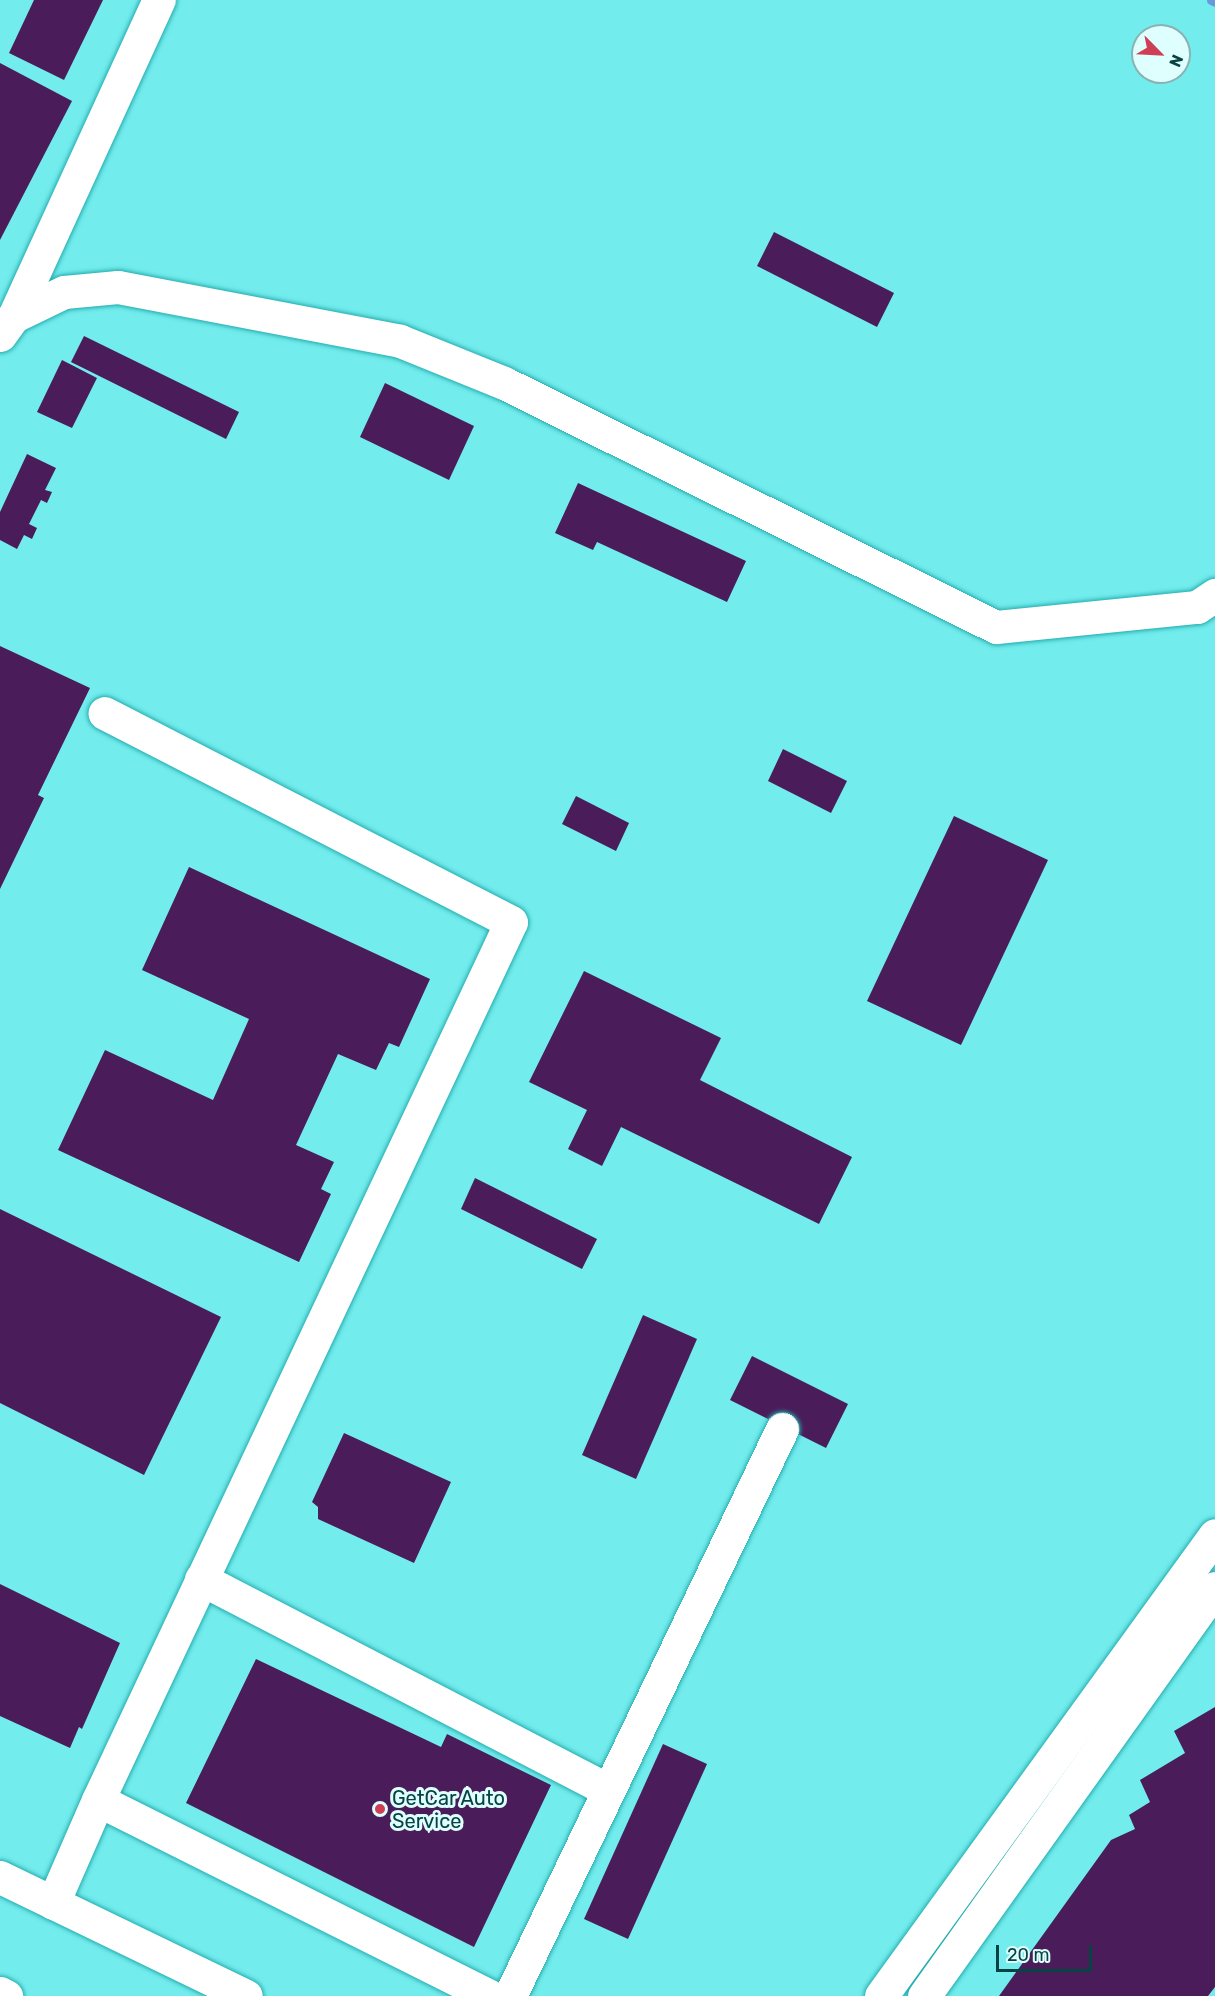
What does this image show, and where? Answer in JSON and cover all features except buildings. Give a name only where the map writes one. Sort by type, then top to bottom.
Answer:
[{"type":"main road","points":[[7,325],[159,0]]},
{"type":"main road","points":[[7,325],[64,292],[118,287],[400,341],[504,383],[996,627],[1197,607],[1215,595]]},
{"type":"main road","points":[[53,1903],[98,1800],[201,1579],[511,922],[105,713]]},
{"type":"main road","points":[[510,1996],[782,1429]]},
{"type":"main road","points":[[881,1996],[1215,1535]]},
{"type":"main road","points":[[201,1579],[608,1790]]},
{"type":"main road","points":[[924,1996],[1215,1587]]},
{"type":"main road","points":[[98,1800],[490,1996]]},
{"type":"main road","points":[[0,1877],[246,1996]]},
{"type":"main road","points":[[0,1993],[6,1996]]},
{"type":"waterway","points":[[1211,0],[1215,2]]},
{"type":"place","name":"GetCar Auto Service","points":[[380,1809]]}]
